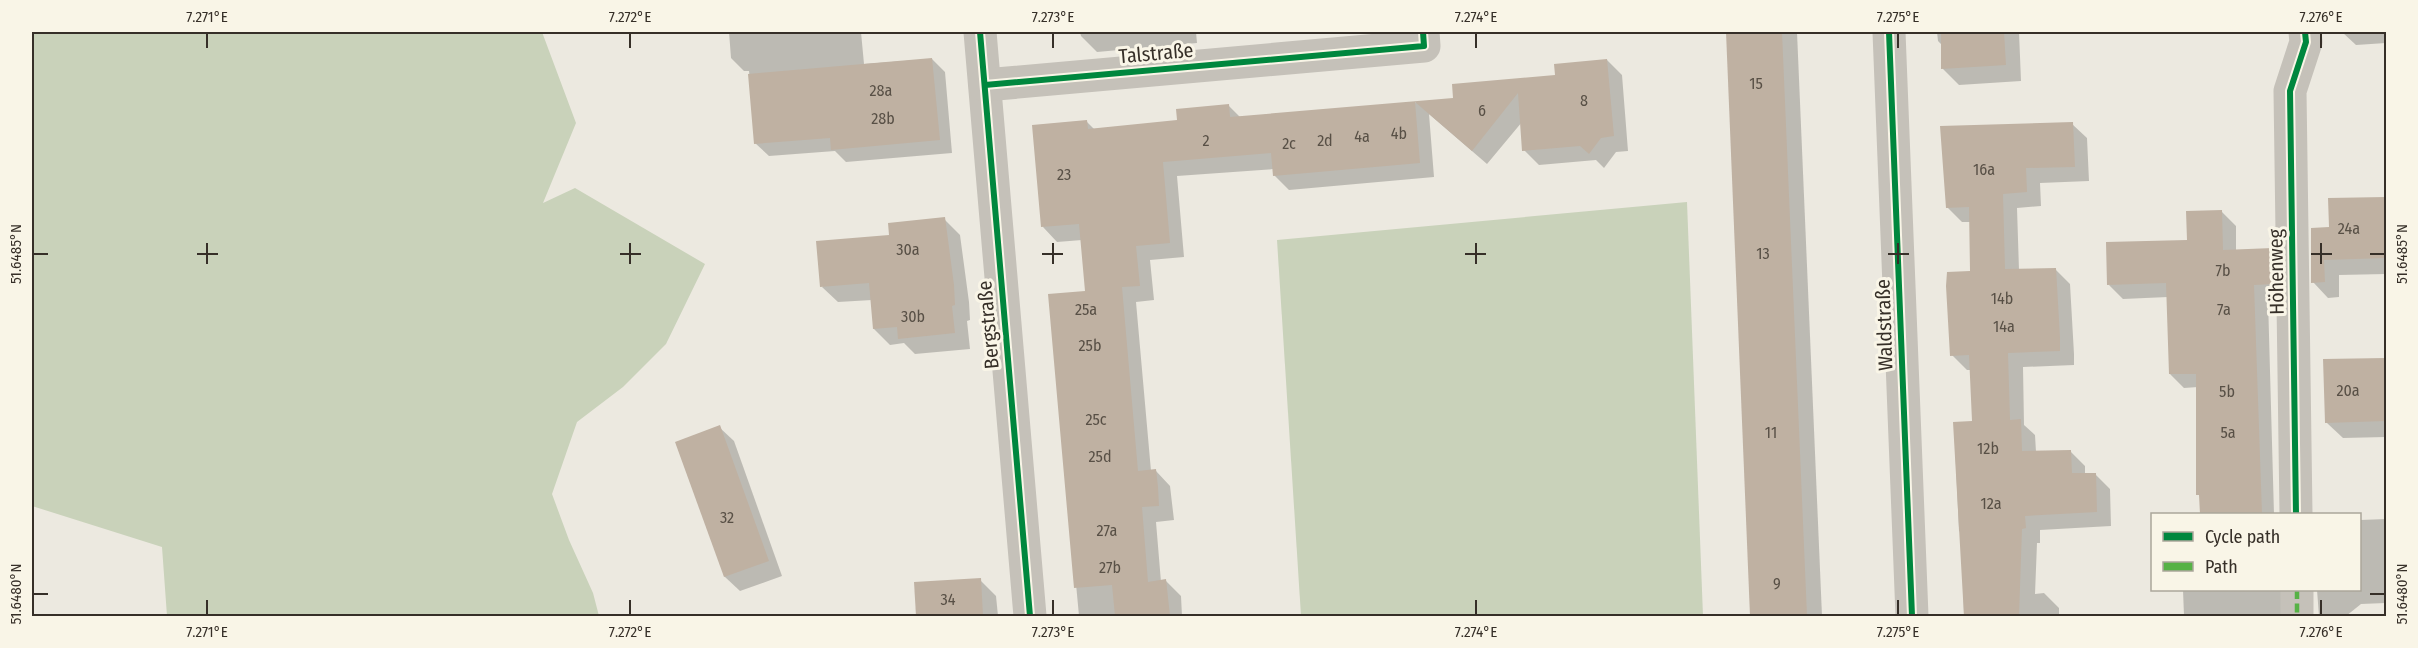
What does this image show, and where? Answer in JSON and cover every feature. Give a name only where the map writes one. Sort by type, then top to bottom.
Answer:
[{"type":"street","name":"Bergstraße","points":[[980,32],[1030,616]]},
{"type":"street","name":"Talstraße","points":[[985,85],[1424,46],[1423,32]]},
{"type":"street","name":"Waldstraße","points":[[1889,32],[1912,616]]},
{"type":"street","name":"Höhenweg","points":[[2296,513],[2290,91],[2306,42],[2305,32]]},
{"type":"street","points":[[2297,591],[2297,616]]},
{"type":"green space","points":[[32,32],[542,32],[576,123],[543,203],[575,188],[705,264],[666,344],[623,387],[577,422],[552,494],[569,540],[593,593],[599,616],[167,616],[162,547],[32,506]]},
{"type":"green space","points":[[1687,202],[1703,616],[1301,616],[1277,240]]},
{"type":"building","points":[[1726,32],[1782,32],[1807,616],[1750,616]]},
{"type":"building","points":[[1941,32],[2004,32],[2006,65],[1941,69]]},
{"type":"building","points":[[932,58],[940,140],[831,150],[830,138],[754,144],[748,74]]},
{"type":"building","points":[[1607,59],[1614,136],[1601,138],[1589,154],[1580,146],[1522,151],[1518,93],[1472,151],[1415,102],[1420,163],[1273,176],[1271,153],[1163,162],[1170,243],[1136,246],[1140,286],[1122,287],[1138,471],[1156,469],[1158,487],[1159,506],[1142,507],[1148,582],[1166,579],[1170,616],[1115,616],[1112,585],[1074,588],[1048,294],[1085,291],[1079,224],[1041,227],[1032,125],[1087,120],[1088,129],[1177,120],[1176,109],[1229,104],[1230,117],[1453,98],[1452,84],[1555,75],[1554,64]]},
{"type":"building","points":[[2073,122],[2075,167],[2026,168],[2027,192],[2003,194],[2005,269],[2056,268],[2060,338],[2060,351],[2008,353],[2010,420],[2021,419],[2022,451],[2071,450],[2072,473],[2096,473],[2097,512],[2025,516],[2026,528],[2022,529],[2019,616],[1964,616],[1953,422],[1972,421],[1969,355],[1950,356],[1946,286],[1947,272],[1970,271],[1969,207],[1946,208],[1940,126]]},
{"type":"building","points":[[2386,197],[2386,258],[2324,260],[2325,282],[2311,283],[2311,228],[2329,227],[2328,198]]},
{"type":"building","points":[[2222,210],[2223,250],[2273,248],[2274,284],[2254,285],[2262,513],[2200,513],[2199,495],[2196,495],[2196,374],[2169,374],[2166,283],[2107,285],[2106,242],[2187,240],[2186,211]]},
{"type":"building","points":[[945,217],[954,285],[955,305],[952,306],[955,333],[898,339],[897,327],[873,329],[869,283],[820,287],[816,241],[889,235],[888,223]]},
{"type":"building","points":[[2386,358],[2386,421],[2325,423],[2323,359]]},
{"type":"building","points":[[720,425],[769,561],[724,577],[675,442]]},
{"type":"building","points":[[981,578],[983,616],[916,616],[914,582]]},
{"type":"marked path","points":[[2297,591],[2297,616]]},
{"type":"cycle path","points":[[980,32],[1030,616]]},
{"type":"cycle path","points":[[985,85],[1424,46],[1423,32]]},
{"type":"cycle path","points":[[1889,32],[1912,616]]},
{"type":"cycle path","points":[[2296,513],[2290,91],[2306,42],[2305,32]]}]
